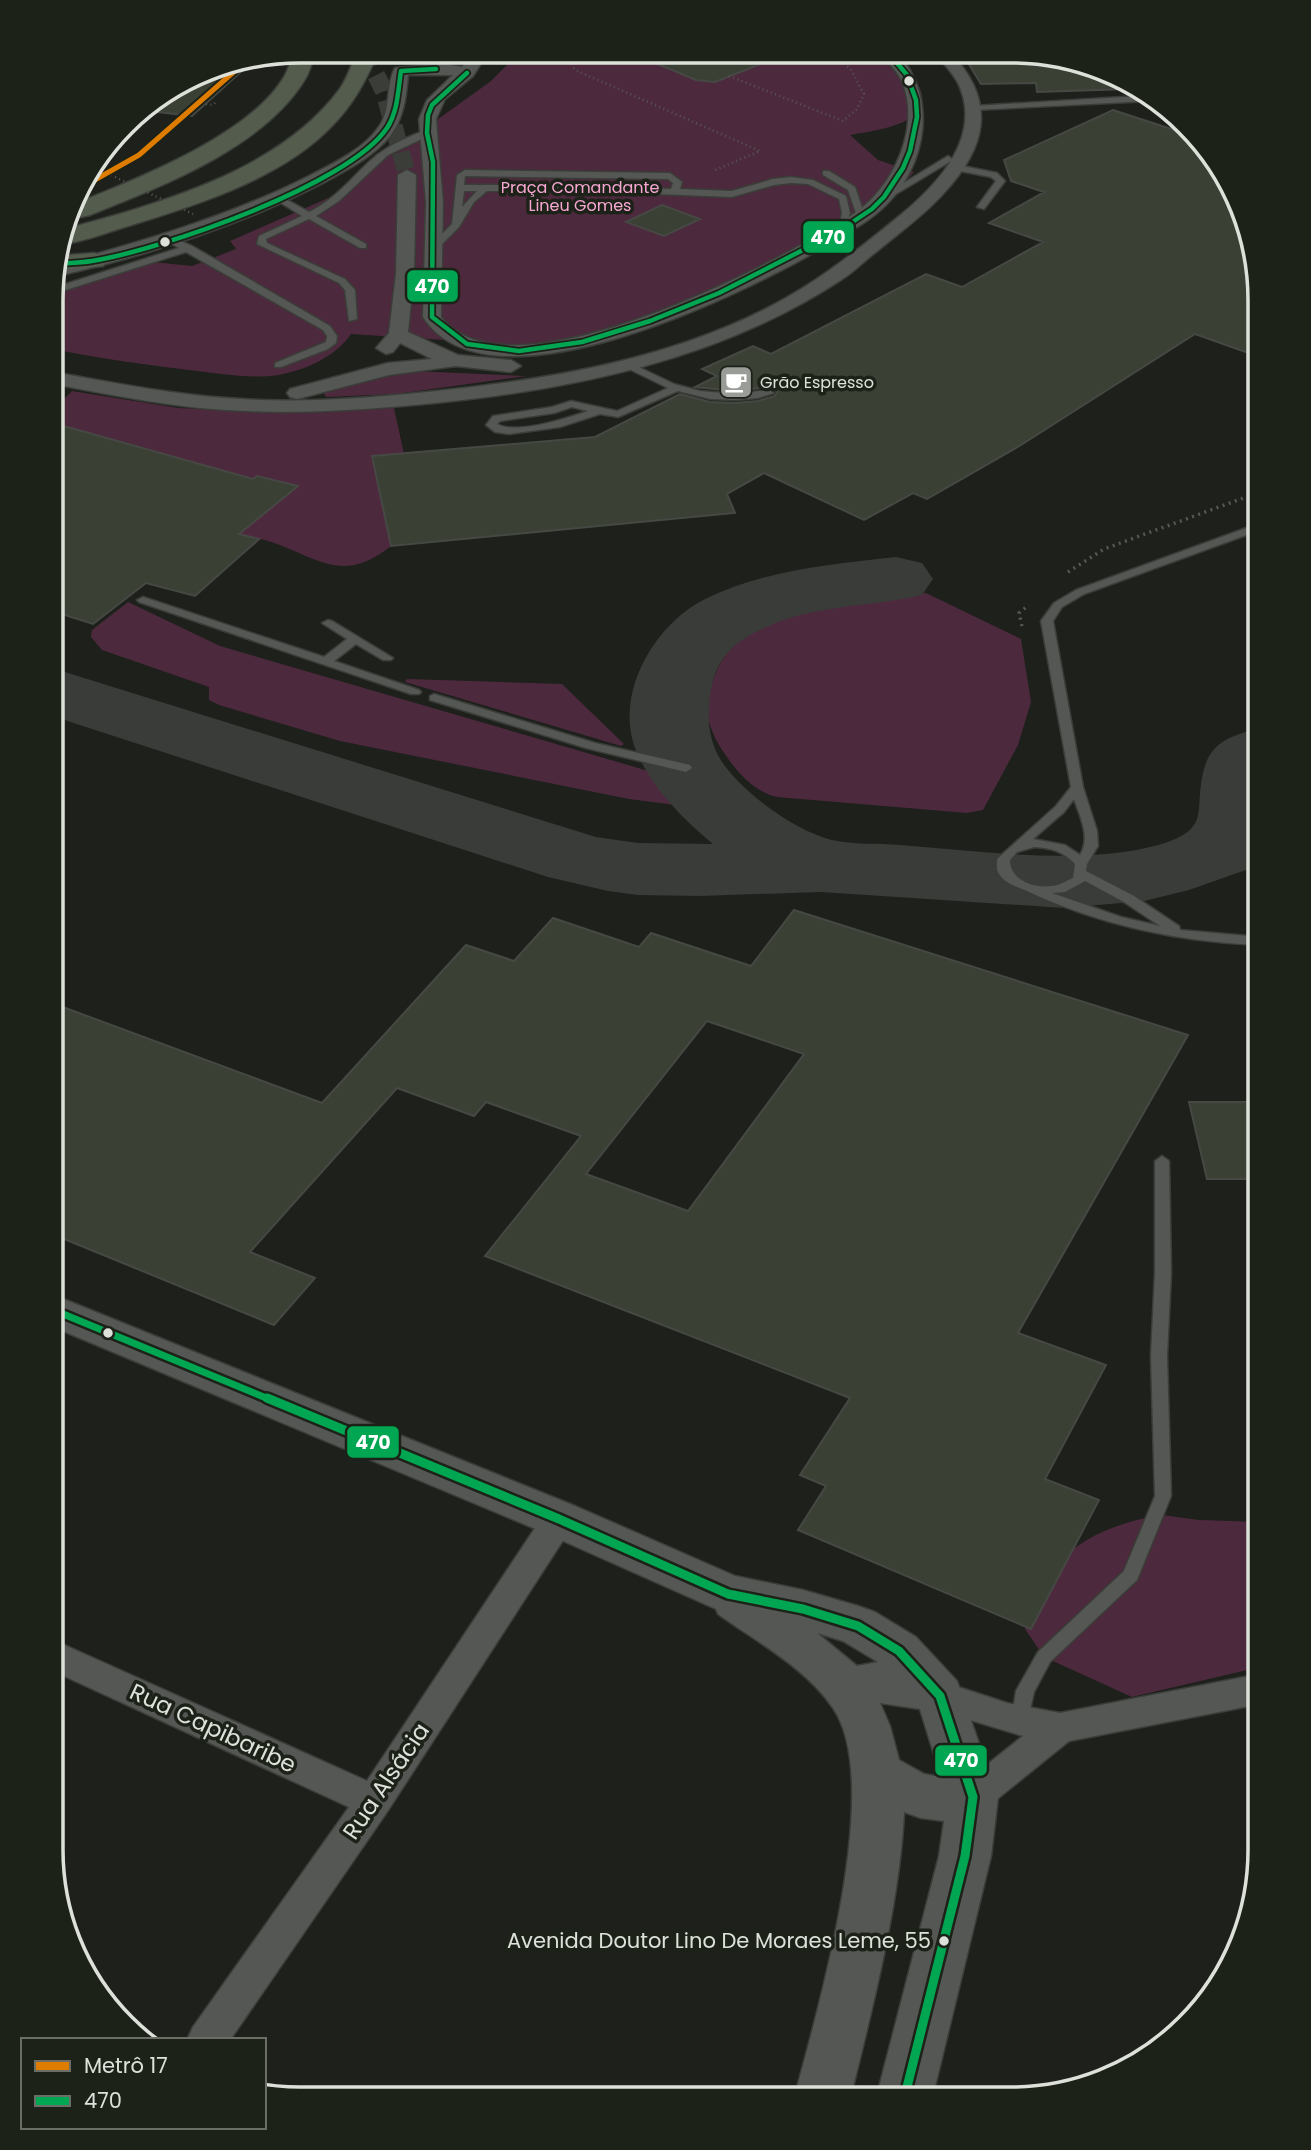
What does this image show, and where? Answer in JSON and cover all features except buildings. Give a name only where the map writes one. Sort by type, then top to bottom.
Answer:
[{"type":"highway","points":[[81,210],[201,157],[235,135],[284,95],[303,64]]},
{"type":"highway","points":[[73,234],[153,210],[269,163],[299,144],[335,110],[362,74],[365,64]]},
{"type":"highway","points":[[66,263],[94,261]]},
{"type":"main road","points":[[63,1314],[559,1519],[728,1594],[803,1609],[858,1626],[899,1651],[940,1696],[973,1797],[965,1856],[907,2087]]},
{"type":"main road","points":[[728,1594],[829,1670],[847,1690],[863,1720],[875,1772],[878,1796],[874,1856],[848,2001],[825,2087]]},
{"type":"main road","points":[[847,1690],[868,1682],[904,1682],[940,1696]]},
{"type":"main road","points":[[875,1772],[919,1797],[941,1801],[973,1797]]},
{"type":"street","points":[[475,64],[432,105],[428,115],[427,133],[433,162],[432,317],[438,328],[474,345],[521,350],[563,347],[665,317],[710,300],[786,263],[861,216],[884,197],[898,174],[917,131],[916,100],[910,80],[897,63]]},
{"type":"street","points":[[63,380],[225,405],[353,404],[447,396],[541,382],[628,365],[717,335],[780,309],[835,276],[914,214],[973,138],[974,108],[970,90],[954,63]]},
{"type":"street","points":[[65,269],[170,239],[277,198],[357,157],[375,142],[396,112],[401,64]]},
{"type":"street","points":[[407,64],[467,74]]},
{"type":"street","points":[[351,379],[371,367],[398,334],[405,273],[407,175]]},
{"type":"street","points":[[643,345],[655,337],[769,287],[779,280],[786,263]]},
{"type":"street","points":[[225,405],[274,398],[407,365],[458,363],[504,366],[561,363],[691,333],[835,276]]},
{"type":"street","points":[[398,334],[428,352],[458,363]]},
{"type":"street","name":"Rua Alsácia","points":[[208,2038],[374,1801],[559,1519]]},
{"type":"street","name":"Rua Capibaribe","points":[[63,1659],[374,1801]]},
{"type":"street","points":[[940,1696],[1019,1720],[1060,1728],[1247,1692]]},
{"type":"street","points":[[973,1797],[1060,1728]]},
{"type":"lane","points":[[974,108],[1132,97]]},
{"type":"lane","points":[[352,319],[350,290],[342,281],[260,240],[309,216],[342,195],[391,149],[427,133]]},
{"type":"lane","points":[[884,197],[953,163],[994,175],[1002,181],[981,207]]},
{"type":"lane","points":[[456,225],[461,175],[465,173],[661,176],[675,178],[678,182],[675,191]]},
{"type":"lane","points":[[826,173],[852,190],[861,216]]},
{"type":"lane","points":[[460,188],[732,194],[750,191],[773,182],[810,182],[838,194],[845,202],[846,213],[841,229]]},
{"type":"lane","points":[[433,247],[456,225],[471,200],[485,188]]},
{"type":"lane","points":[[277,198],[363,246]]},
{"type":"lane","points":[[170,239],[327,328],[332,336],[331,343],[278,365]]},
{"type":"lane","points":[[64,288],[189,248]]},
{"type":"lane","points":[[628,365],[677,388],[728,397],[751,398],[769,393]]},
{"type":"lane","points":[[599,411],[560,425],[509,431],[499,430],[491,425],[496,418],[554,410],[571,404],[618,414],[677,388]]},
{"type":"lane","points":[[1034,891],[1052,892],[1068,888],[1079,880],[1093,846],[1089,823],[1077,787],[1048,639],[1047,621],[1058,605],[1080,592],[1248,530]]},
{"type":"lane","points":[[143,600],[415,692]]},
{"type":"lane","points":[[328,623],[387,658]]},
{"type":"lane","points":[[324,663],[355,639]]},
{"type":"lane","points":[[434,698],[560,738],[686,768]]},
{"type":"lane","points":[[1077,787],[1060,809],[1007,852],[1001,860],[1002,870],[1007,878],[1019,886],[1119,921],[1181,934],[1248,942]]},
{"type":"lane","points":[[1018,845],[1032,843],[1056,846],[1075,855],[1082,869],[1181,934]]},
{"type":"lane","points":[[1026,1755],[1019,1720],[1025,1691],[1044,1657],[1131,1575],[1163,1496],[1159,1356],[1163,1262],[1162,1161]]},
{"type":"path","points":[[729,76],[843,121],[857,109],[864,94],[859,80],[844,63]]},
{"type":"path","points":[[572,64],[575,70],[760,151],[710,172]]},
{"type":"path","points":[[206,104],[213,105],[217,102]]},
{"type":"path","points":[[111,175],[193,214]]},
{"type":"green space","name":"Praça Comandante Lineu Gomes","points":[[903,63],[917,83],[922,97],[921,107],[914,116],[903,122],[850,135],[878,160],[914,172],[889,200],[841,237],[811,255],[718,301],[628,334],[569,348],[351,334],[328,356],[309,366],[278,375],[258,376],[227,375],[63,351],[64,291],[153,262],[192,266],[236,249],[230,241],[333,196],[368,163],[423,130],[491,81],[508,64]]},
{"type":"green space","points":[[412,371],[527,376],[396,394],[326,397],[323,392]]},
{"type":"green space","points":[[72,391],[178,408],[244,411],[394,408],[404,454],[372,457],[391,546],[356,565],[341,566],[326,564],[261,539],[216,577],[157,562],[136,580],[131,595],[89,582],[98,561],[110,550],[115,547],[129,551],[230,473],[63,426],[63,400]],"holes":[[[257,476],[297,487],[203,563],[163,552]]]},
{"type":"green space","points":[[926,593],[1021,639],[1031,702],[1018,745],[983,810],[967,813],[777,797],[759,789],[743,777],[715,737],[709,722],[708,707],[716,672],[724,656],[736,642],[752,630],[773,620],[825,605]]},
{"type":"green space","points":[[128,602],[220,646],[652,772],[666,783],[683,806],[629,799],[340,741],[219,705],[209,700],[209,687],[102,650],[91,637],[92,630]]},
{"type":"green space","points":[[407,679],[562,684],[624,744],[621,746],[405,682]]},
{"type":"green space","points":[[1162,1515],[1199,1520],[1247,1522],[1247,1670],[1132,1697],[1044,1657],[1025,1629],[1032,1604],[1043,1582],[1073,1549],[1114,1527]]},
{"type":"taxiway","points":[[822,866],[764,841],[731,817],[700,787],[687,771],[672,740],[670,713],[673,687],[681,662],[690,647],[708,629],[729,616],[751,606],[798,592],[896,579]]},
{"type":"taxiway","points":[[63,695],[578,859],[608,865],[668,870],[821,866],[1024,881],[1064,881],[1144,875],[1213,853]]},
{"type":"taxiway","points":[[1213,853],[1232,833],[1236,823],[1244,766],[1248,759]]},
{"type":"taxiway","points":[[1213,853],[1248,842]]},
{"type":"tunnel","points":[[370,64],[384,91],[407,175]]},
{"type":"metro line","name":"17","points":[[96,179],[139,155],[232,73]]},
{"type":"transit line","name":"470","points":[[467,73],[432,105],[428,115],[427,133],[433,162],[432,317],[467,344],[519,351],[582,342],[650,321],[783,263],[872,209],[884,197],[903,168],[915,134],[916,100],[909,79],[898,63]]},
{"type":"transit line","name":"470","points":[[66,263],[92,261],[161,244],[247,213],[290,194],[361,153],[384,132],[395,111],[401,71],[436,69]]},
{"type":"transit line","name":"470","points":[[63,1314],[559,1519],[728,1594],[803,1609],[858,1626],[899,1651],[940,1696],[973,1797],[965,1856],[907,2087]]},
{"type":"place","name":"Grão Espresso","points":[[736,382]]},
{"type":"place","name":"Avenida Doutor Lino De Moraes Leme, 55","points":[[944,1941]]}]
